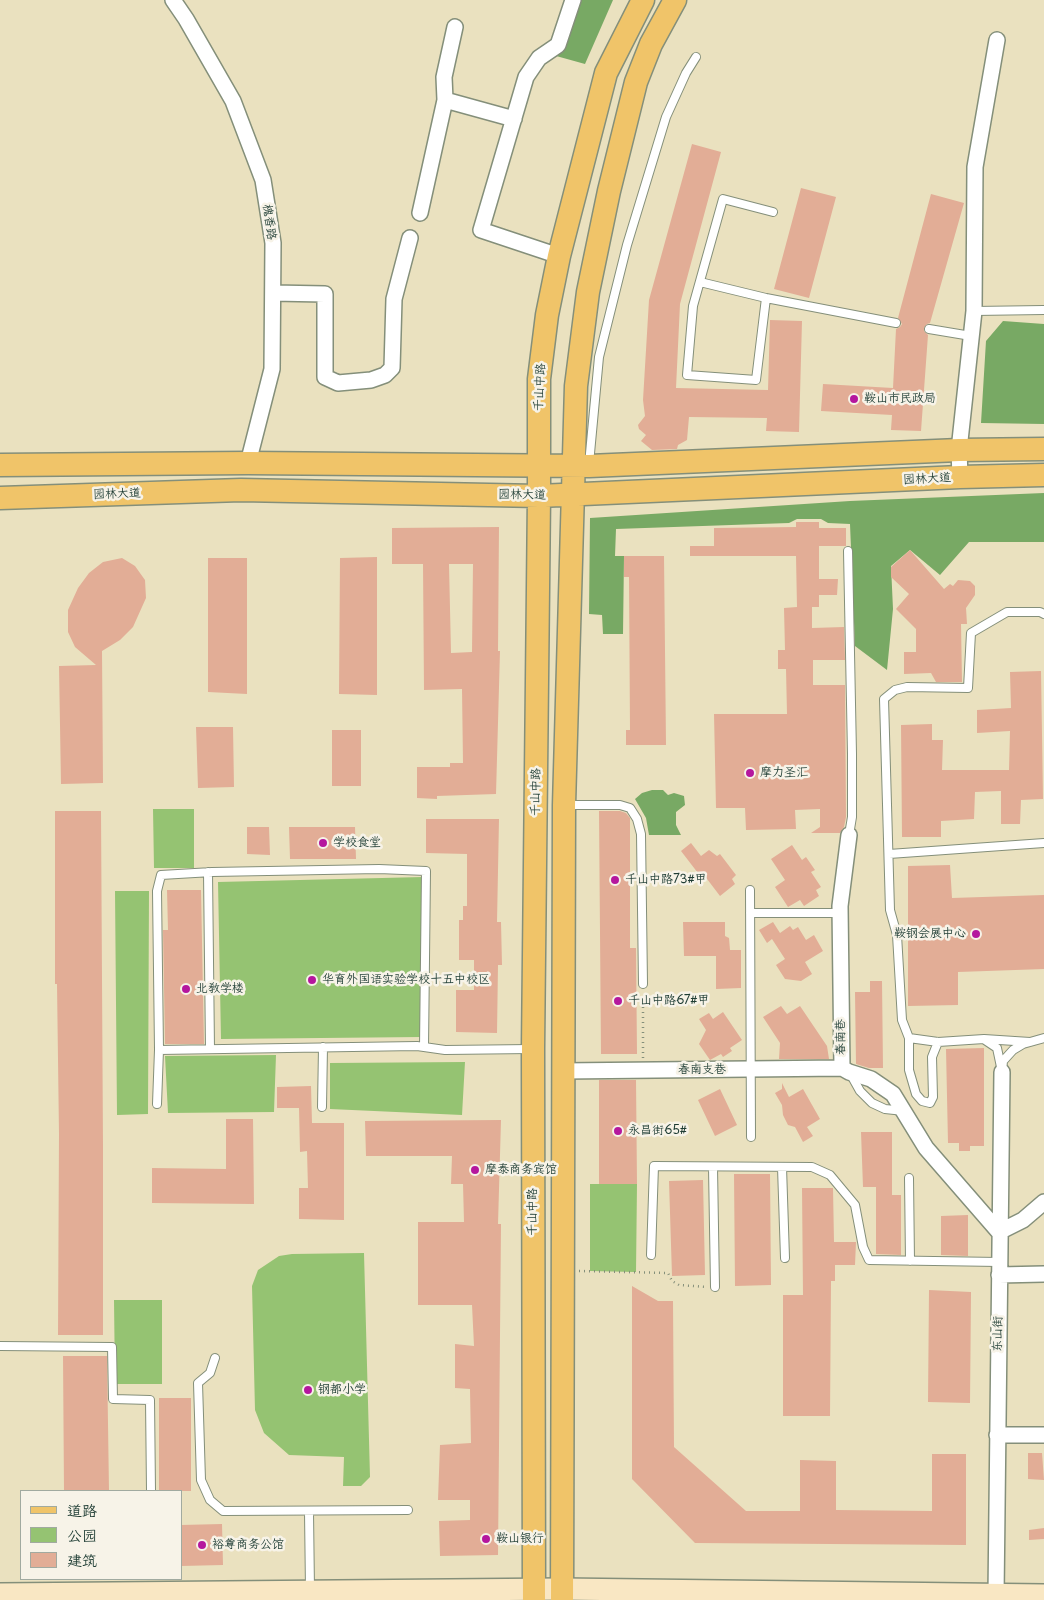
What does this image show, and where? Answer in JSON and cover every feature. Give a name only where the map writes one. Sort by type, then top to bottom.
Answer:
[{"type":"main road","name":"千山中路","points":[[534,1595],[533,1048],[539,379],[547,315],[559,256],[606,73],[643,0]]},
{"type":"main road","points":[[562,1594],[564,805],[572,495],[582,466],[576,386],[588,292],[609,191],[636,82],[651,44],[675,0]]},
{"type":"main road","points":[[0,465],[248,462],[582,466],[959,450],[1044,449]]},
{"type":"main road","name":"园林大道","points":[[0,498],[241,490],[539,496],[960,477],[1044,476]]},
{"type":"main road","points":[[0,1594],[125,1590],[534,1595],[1044,1595]]},
{"type":"street","name":"槐香路","points":[[172,0],[186,19],[233,102],[263,180],[273,243],[272,369],[248,462]]},
{"type":"street","points":[[559,256],[482,230],[526,77],[539,58],[558,45],[573,0]]},
{"type":"street","points":[[420,214],[445,100],[444,77],[455,27]]},
{"type":"street","points":[[960,477],[959,450],[974,311],[975,167],[997,40]]},
{"type":"street","points":[[445,100],[514,119]]},
{"type":"street","points":[[273,293],[325,294],[326,377],[338,383],[371,380],[385,375],[392,368],[394,299],[410,238]]},
{"type":"street","name":"春南巷","points":[[849,834],[840,913],[846,1070],[871,1079],[893,1094],[926,1148],[999,1232]]},
{"type":"street","name":"春南支巷","points":[[562,1071],[846,1070]]},
{"type":"street","name":"东山街","points":[[996,1596],[1002,1072]]},
{"type":"street","points":[[999,1232],[1023,1220],[1044,1202]]},
{"type":"street","points":[[999,1268],[1044,1274]]},
{"type":"street","points":[[997,1435],[1044,1435]]},
{"type":"lane","points":[[582,466],[599,357],[627,245],[666,117],[696,57]]},
{"type":"lane","points":[[766,298],[756,380],[687,375],[693,306],[722,200],[773,212]]},
{"type":"lane","points":[[700,282],[766,298],[896,323]]},
{"type":"lane","points":[[974,311],[1044,310]]},
{"type":"lane","points":[[929,329],[971,336]]},
{"type":"lane","points":[[848,551],[852,754],[852,817],[849,834]]},
{"type":"lane","points":[[938,1042],[932,1056],[933,1097],[930,1103],[922,1101],[916,1094],[909,1070],[909,1038],[902,1020],[897,935],[890,910],[884,699],[895,690],[907,687],[968,688],[971,632],[1007,612],[1040,612],[1044,614]]},
{"type":"lane","points":[[564,805],[620,805],[630,808],[637,819],[641,834],[643,984]]},
{"type":"lane","points":[[889,854],[1044,843]]},
{"type":"lane","points":[[157,1104],[159,1050],[156,891],[160,875],[208,872],[379,869],[426,871],[424,1047]]},
{"type":"lane","points":[[208,872],[210,1049]]},
{"type":"lane","points":[[750,890],[751,1137]]},
{"type":"lane","points":[[750,913],[840,913]]},
{"type":"lane","points":[[909,1038],[938,1042],[984,1039],[1030,1042]]},
{"type":"lane","points":[[1002,1072],[1003,1061],[1013,1050],[1023,1044],[1044,1038]]},
{"type":"lane","points":[[984,1039],[997,1048],[1002,1072]]},
{"type":"lane","points":[[159,1050],[323,1047],[424,1047],[445,1050],[533,1048]]},
{"type":"lane","points":[[322,1107],[323,1047]]},
{"type":"lane","points":[[651,1255],[654,1166],[812,1167],[830,1174],[855,1205],[863,1247],[869,1260],[910,1261],[999,1268]]},
{"type":"lane","points":[[713,1167],[715,1287]]},
{"type":"lane","points":[[782,1167],[785,1258]]},
{"type":"lane","points":[[909,1178],[910,1261]]},
{"type":"lane","points":[[0,1346],[112,1347],[113,1399],[150,1400],[151,1490]]},
{"type":"lane","points":[[215,1358],[210,1373],[198,1383],[201,1480],[210,1500],[223,1511],[408,1510]]},
{"type":"lane","points":[[309,1512],[310,1592]]},
{"type":"path","points":[[643,984],[643,1071]]},
{"type":"path","points":[[562,1271],[668,1273],[672,1281],[679,1286],[715,1287]]},
{"type":"green space","points":[[569,0],[613,0],[585,64],[549,54]]},
{"type":"green space","points":[[1003,321],[1044,324],[1044,424],[981,423],[986,341]]},
{"type":"green space","points":[[1044,493],[1044,542],[969,542],[940,575],[910,550],[891,566],[893,609],[887,670],[855,646],[850,524],[828,523],[821,519],[797,519],[789,523],[616,529],[615,556],[624,556],[623,634],[603,634],[602,615],[589,614],[590,518],[850,501]]},
{"type":"green space","points":[[652,790],[663,790],[668,795],[674,793],[684,796],[685,805],[676,812],[676,825],[681,835],[649,835],[646,818],[635,799],[642,793]]},
{"type":"green space","points":[[153,809],[194,809],[194,868],[154,868]]},
{"type":"green space","points":[[423,877],[421,1037],[221,1039],[218,882]]},
{"type":"green space","points":[[115,891],[149,891],[148,1114],[117,1115]]},
{"type":"green space","points":[[276,1055],[274,1112],[168,1113],[165,1056]]},
{"type":"green space","points":[[465,1062],[462,1115],[330,1109],[330,1063]]},
{"type":"green space","points":[[590,1184],[637,1184],[636,1272],[590,1271]]},
{"type":"green space","points":[[364,1253],[370,1477],[361,1486],[343,1486],[344,1457],[289,1455],[264,1433],[255,1410],[252,1286],[258,1270],[279,1256],[292,1254]]},
{"type":"green space","points":[[114,1300],[162,1300],[162,1384],[115,1384]]},
{"type":"building","points":[[692,144],[721,152],[680,304],[676,388],[768,390],[770,320],[802,321],[799,432],[766,431],[767,418],[689,417],[687,440],[678,445],[677,449],[652,450],[641,441],[646,435],[639,429],[638,425],[645,416],[643,400],[649,300]]},
{"type":"building","points":[[801,188],[836,197],[809,298],[774,289]]},
{"type":"building","points":[[931,194],[964,203],[930,323],[924,328],[928,335],[921,431],[891,430],[892,415],[821,411],[823,384],[893,388],[896,329],[902,324],[898,318]]},
{"type":"building","points":[[796,522],[819,522],[819,528],[846,528],[846,546],[819,546],[819,579],[838,579],[837,595],[819,595],[819,607],[812,607],[812,628],[844,627],[845,660],[813,660],[813,685],[845,685],[846,817],[844,827],[840,833],[811,833],[820,827],[820,809],[795,810],[796,829],[746,830],[745,808],[716,808],[714,714],[787,714],[786,669],[778,669],[778,650],[785,650],[784,608],[797,607],[796,556],[690,556],[690,546],[714,546],[714,528],[796,527]]},
{"type":"building","points":[[499,527],[498,651],[500,651],[496,794],[437,796],[437,799],[417,798],[417,767],[450,767],[450,763],[463,763],[462,689],[424,690],[423,564],[392,564],[392,528]],"holes":[[[449,564],[473,564],[472,652],[451,653]]]},
{"type":"building","points":[[910,550],[944,589],[950,584],[953,586],[958,580],[970,581],[975,586],[975,595],[966,608],[967,624],[961,624],[962,682],[936,682],[931,673],[904,674],[904,652],[916,652],[916,629],[896,609],[909,594],[891,577],[891,567]]},
{"type":"building","points":[[624,556],[664,556],[666,745],[626,745],[626,730],[630,730],[629,577],[624,577]]},
{"type":"building","points":[[377,557],[377,695],[339,694],[340,558]]},
{"type":"building","points":[[122,558],[135,566],[145,580],[146,598],[133,627],[120,640],[102,651],[103,783],[61,784],[59,666],[96,665],[75,647],[68,632],[68,610],[78,588],[89,573],[103,562]]},
{"type":"building","points":[[208,558],[247,558],[247,694],[208,692]]},
{"type":"building","points":[[1041,671],[1043,799],[1021,800],[1020,824],[1001,824],[1001,791],[975,792],[974,819],[941,821],[941,837],[902,837],[901,725],[932,724],[932,740],[943,740],[942,770],[1009,770],[1010,731],[977,733],[977,710],[1011,708],[1010,672]]},
{"type":"building","points":[[196,727],[233,727],[234,787],[198,788]]},
{"type":"building","points":[[332,730],[361,730],[361,786],[332,786]]},
{"type":"building","points":[[55,811],[101,811],[103,1335],[58,1335],[59,1134],[57,984],[55,984]]},
{"type":"building","points":[[599,811],[620,811],[626,813],[630,818],[630,948],[636,948],[637,1054],[601,1054]]},
{"type":"building","points":[[426,819],[499,819],[497,922],[501,922],[502,965],[498,965],[497,1033],[456,1032],[456,990],[474,990],[474,960],[459,960],[459,920],[463,920],[463,906],[467,906],[467,854],[426,853]]},
{"type":"building","points":[[247,827],[269,827],[270,855],[247,854]]},
{"type":"building","name":"学校食堂","points":[[289,827],[355,827],[356,859],[290,859]]},
{"type":"building","points":[[691,843],[701,856],[709,850],[717,856],[720,854],[736,875],[732,879],[735,884],[720,896],[704,875],[701,877],[681,851]]},
{"type":"building","points":[[792,845],[802,860],[806,857],[815,870],[811,872],[821,887],[816,890],[819,896],[804,906],[800,900],[788,907],[775,887],[785,880],[771,859]]},
{"type":"building","name":"鞍钢会展中心","points":[[950,865],[952,898],[1044,895],[1044,969],[958,972],[958,1005],[908,1006],[908,866]]},
{"type":"building","name":"北教学楼","points":[[167,890],[201,890],[204,1044],[165,1044],[163,930],[168,930]]},
{"type":"building","points":[[683,922],[725,922],[725,936],[729,938],[730,950],[741,950],[741,988],[716,989],[716,956],[684,956]]},
{"type":"building","points":[[773,922],[780,933],[790,926],[793,930],[798,927],[806,940],[814,935],[823,951],[805,962],[812,974],[801,981],[785,979],[776,965],[785,959],[772,939],[767,943],[759,930]]},
{"type":"building","points":[[870,981],[882,981],[883,1068],[869,1068],[856,1064],[855,992],[870,992]]},
{"type":"building","points":[[781,1006],[787,1014],[800,1006],[827,1046],[829,1059],[779,1059],[780,1043],[763,1017]]},
{"type":"building","points":[[723,1012],[742,1040],[730,1048],[732,1051],[723,1057],[721,1054],[710,1060],[699,1044],[706,1030],[699,1019],[709,1013],[713,1019]]},
{"type":"building","points":[[984,1048],[984,1146],[970,1146],[970,1151],[959,1151],[959,1143],[948,1143],[946,1049]]},
{"type":"building","name":"永昌街65#","points":[[599,1080],[636,1080],[637,1184],[599,1184]]},
{"type":"building","points":[[782,1083],[789,1097],[803,1089],[820,1119],[807,1127],[813,1136],[803,1142],[795,1127],[788,1125],[783,1115],[782,1105],[775,1093],[782,1089]]},
{"type":"building","points":[[311,1086],[312,1123],[344,1123],[344,1220],[299,1219],[299,1188],[308,1188],[307,1151],[300,1152],[299,1108],[277,1108],[277,1087]]},
{"type":"building","points":[[720,1089],[737,1125],[715,1136],[698,1100]]},
{"type":"building","points":[[226,1119],[253,1119],[254,1204],[152,1203],[152,1168],[226,1169]]},
{"type":"building","points":[[501,1120],[498,1224],[501,1224],[498,1555],[440,1556],[439,1521],[470,1520],[470,1500],[438,1500],[440,1445],[471,1443],[470,1389],[455,1388],[455,1344],[474,1346],[472,1305],[418,1305],[418,1222],[464,1222],[463,1184],[451,1184],[452,1156],[366,1156],[365,1121]]},
{"type":"building","points":[[861,1132],[892,1132],[892,1195],[901,1195],[901,1255],[876,1254],[876,1187],[863,1187]]},
{"type":"building","points":[[734,1174],[770,1174],[771,1285],[735,1286]]},
{"type":"building","points":[[703,1180],[705,1275],[672,1276],[669,1181]]},
{"type":"building","points":[[802,1188],[833,1188],[834,1242],[856,1242],[855,1265],[835,1265],[835,1281],[831,1281],[830,1416],[783,1416],[783,1295],[803,1295]]},
{"type":"building","points":[[968,1215],[968,1256],[941,1255],[941,1216]]},
{"type":"building","points":[[632,1286],[658,1301],[673,1301],[674,1447],[746,1511],[800,1511],[800,1460],[836,1461],[836,1510],[932,1511],[932,1454],[966,1454],[966,1545],[695,1543],[632,1479]]},
{"type":"building","points":[[929,1290],[971,1292],[970,1403],[928,1402]]},
{"type":"building","points":[[63,1356],[107,1356],[109,1490],[64,1490]]},
{"type":"building","points":[[159,1398],[191,1398],[191,1491],[159,1490]]},
{"type":"building","points":[[1028,1453],[1042,1453],[1044,1480],[1028,1479]]},
{"type":"building","name":"裕尊商务公馆","points":[[222,1524],[223,1565],[182,1566],[182,1525]]},
{"type":"building","points":[[1044,1528],[1044,1539],[1029,1540],[1029,1530]]},
{"type":"place","name":"鞍山市民政局","points":[[854,399]]},
{"type":"place","name":"摩力圣汇","points":[[750,773]]},
{"type":"place","name":"学校食堂","points":[[323,843]]},
{"type":"place","name":"千山中路73#甲","points":[[615,880]]},
{"type":"place","name":"鞍钢会展中心","points":[[976,934]]},
{"type":"place","name":"华育外国语实验学校十五中校区","points":[[312,980]]},
{"type":"place","name":"北教学楼","points":[[186,989]]},
{"type":"place","name":"千山中路67#甲","points":[[618,1001]]},
{"type":"place","name":"永昌街65#","points":[[618,1131]]},
{"type":"place","name":"摩泰商务宾馆","points":[[475,1170]]},
{"type":"place","name":"钢都小学","points":[[308,1390]]},
{"type":"place","name":"鞍山银行","points":[[486,1539]]},
{"type":"place","name":"裕尊商务公馆","points":[[202,1545]]}]
